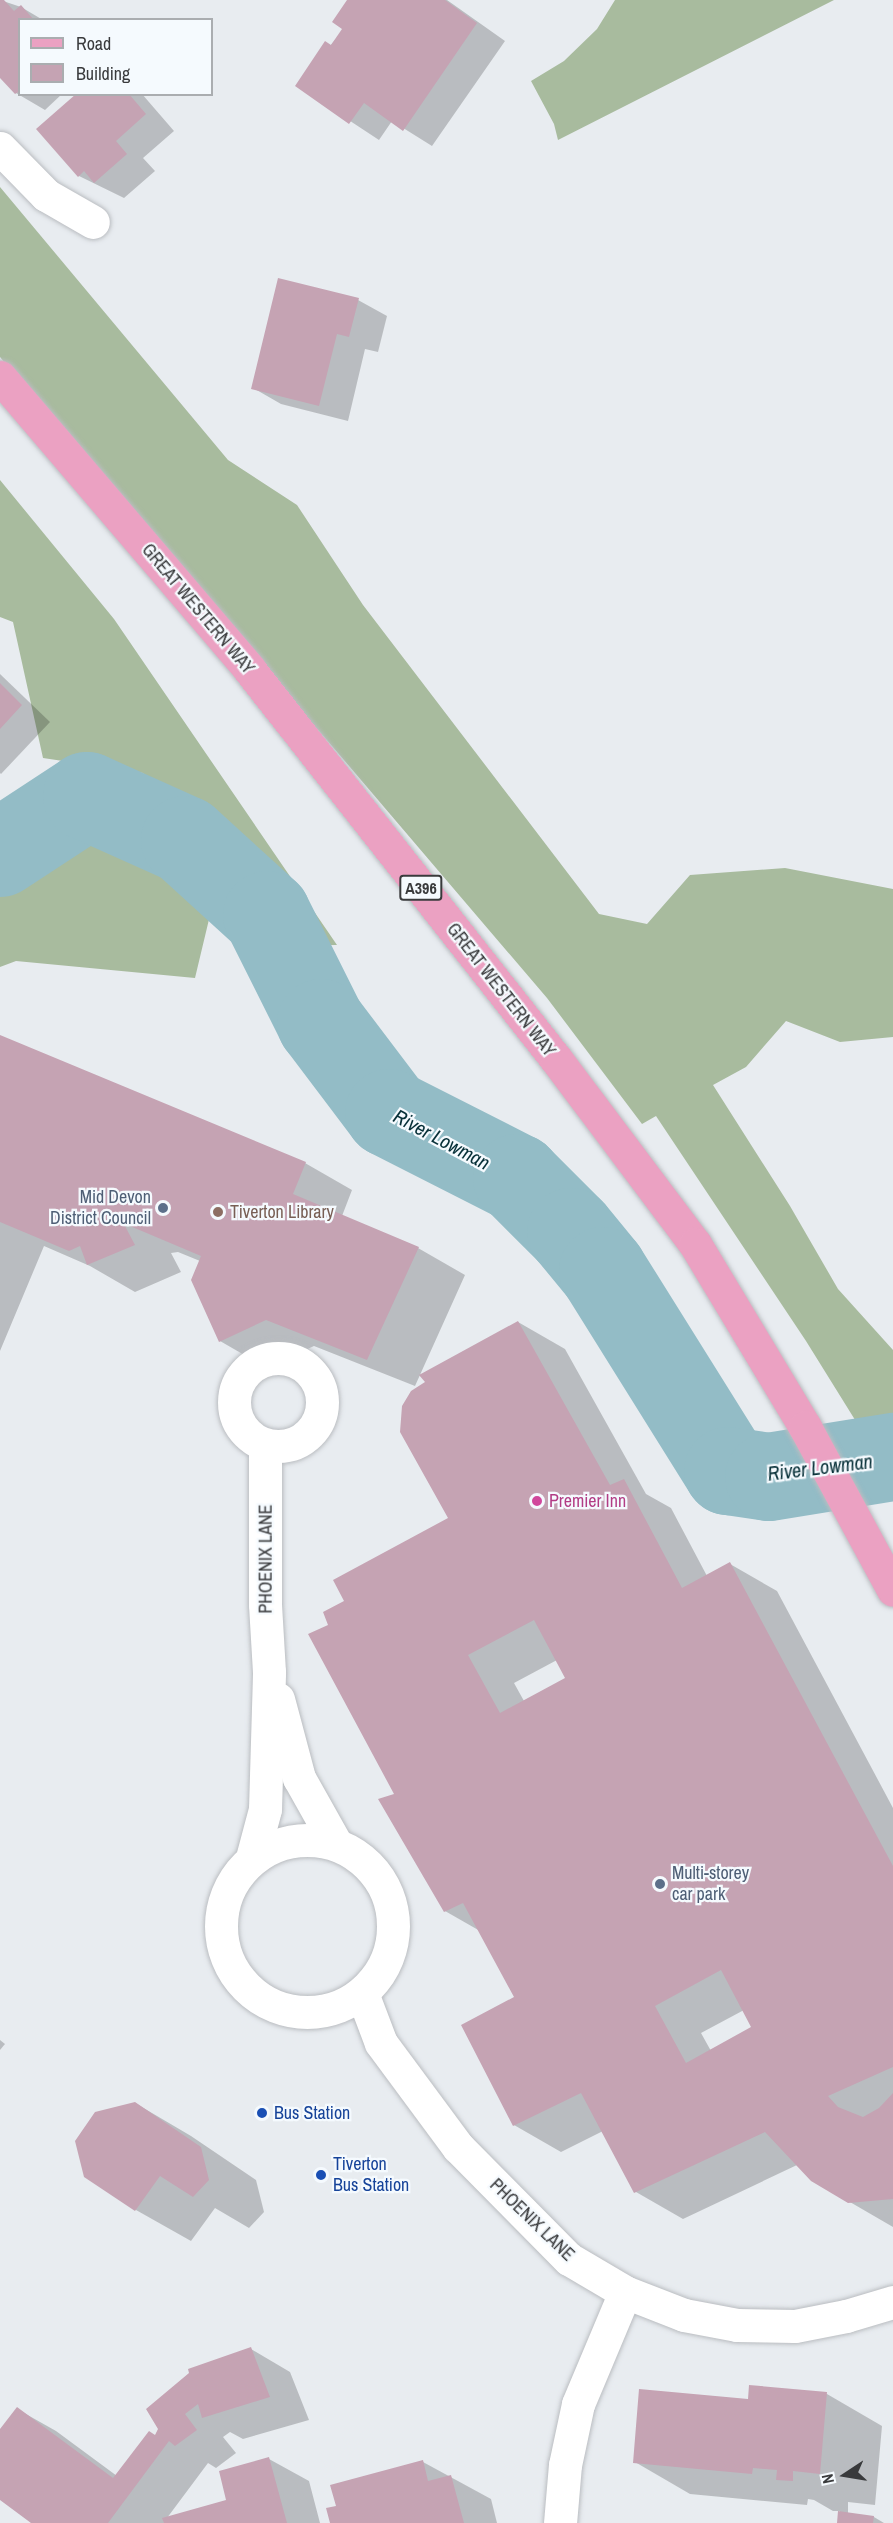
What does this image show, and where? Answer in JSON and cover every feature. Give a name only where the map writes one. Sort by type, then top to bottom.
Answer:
[{"type":"main road","name":"GREAT WESTERN WAY","points":[[0,377],[249,669],[556,1059],[695,1244],[805,1427],[893,1590]]},
{"type":"street","points":[[0,148],[46,195],[93,222]]},
{"type":"street","name":"PHOENIX LANE","points":[[252,1858],[265,1809],[269,1672],[265,1604],[266,1446]]},
{"type":"street","name":"PHOENIX LANE","points":[[269,1672],[299,1778],[336,1844]]},
{"type":"street","points":[[307,1839],[336,1844],[359,1856],[377,1875],[389,1898],[394,1924],[390,1950],[379,1974],[362,1993],[333,2008],[317,2012],[292,2011],[268,2003],[247,1988],[231,1967],[222,1943],[221,1919],[225,1896],[237,1875],[252,1858],[278,1844],[307,1839]]},
{"type":"street","name":"PHOENIX LANE","points":[[362,1993],[381,2043],[458,2147],[569,2259],[625,2292],[684,2315],[737,2325],[795,2326],[846,2316],[893,2302]]},
{"type":"street","points":[[560,2523],[565,2466],[578,2404],[625,2292]]},
{"type":"green space","points":[[615,0],[834,0],[558,140],[554,124],[531,81],[564,61],[597,29]]},
{"type":"green space","points":[[0,187],[228,460],[297,505],[363,605],[599,914],[647,924],[690,875],[785,868],[893,889],[893,1037],[840,1042],[786,1021],[746,1067],[713,1085],[790,1206],[838,1289],[893,1350],[893,1481],[806,1341],[656,1116],[642,1124],[547,998],[0,357]]},
{"type":"green space","points":[[0,480],[114,619],[337,945],[241,946],[143,773],[43,758],[13,622],[0,617]]},
{"type":"green space","points":[[55,789],[211,911],[195,978],[16,961],[0,967],[0,801]]},
{"type":"building","points":[[0,0],[4,0],[14,11],[21,5],[32,18],[18,18],[18,92],[15,94],[0,78]]},
{"type":"building","points":[[347,0],[445,0],[477,23],[403,131],[364,103],[349,124],[295,86],[325,41],[331,45],[342,29],[332,22]]},
{"type":"building","points":[[74,96],[131,96],[146,114],[116,141],[127,154],[94,183],[84,171],[78,177],[36,129]]},
{"type":"building","points":[[278,278],[359,298],[349,337],[337,334],[319,406],[251,389]]},
{"type":"building","points":[[0,683],[22,705],[0,729]]},
{"type":"building","name":"Mid Devon District Council","points":[[0,1035],[306,1162],[293,1194],[419,1247],[367,1360],[266,1320],[219,1342],[191,1280],[201,1256],[130,1226],[125,1226],[135,1245],[87,1265],[80,1246],[69,1251],[0,1222]]},
{"type":"building","name":"Multi-storey car park","points":[[518,1321],[610,1485],[624,1479],[682,1588],[730,1562],[893,1866],[893,2067],[828,2096],[838,2107],[863,2117],[879,2108],[893,2093],[893,2199],[848,2203],[811,2181],[765,2132],[634,2193],[581,2093],[513,2126],[461,2025],[514,1997],[463,1903],[444,1912],[378,1799],[394,1794],[308,1634],[328,1625],[323,1612],[344,1601],[333,1580],[448,1518],[400,1432],[402,1406],[411,1391],[425,1382],[419,1375]],"holes":[[[534,1620],[565,1678],[500,1713],[468,1655]],[[721,1970],[751,2027],[686,2063],[655,2006]]]},
{"type":"building","points":[[135,2102],[201,2147],[209,2180],[193,2197],[160,2176],[135,2211],[84,2177],[75,2141],[95,2112]]},
{"type":"building","points":[[251,2347],[270,2397],[202,2418],[198,2404],[185,2414],[197,2430],[175,2446],[169,2441],[108,2523],[31,2523],[0,2500],[0,2429],[17,2407],[113,2478],[149,2431],[155,2435],[158,2429],[146,2409],[189,2373],[188,2369]]},
{"type":"building","points":[[749,2385],[827,2392],[820,2474],[793,2471],[793,2481],[776,2480],[777,2470],[753,2468],[752,2474],[633,2463],[639,2389],[748,2399]]},
{"type":"building","points":[[269,2457],[287,2523],[164,2523],[162,2518],[226,2500],[219,2471]]},
{"type":"building","points":[[423,2460],[428,2481],[451,2475],[464,2523],[330,2523],[326,2508],[336,2506],[330,2485]]},
{"type":"building","points":[[838,2511],[874,2516],[873,2523],[837,2523]]},
{"type":"waterway","name":"River Lowman","points":[[0,853],[87,796],[185,840],[267,915],[321,1023],[389,1113],[517,1178],[571,1232],[603,1271],[728,1471],[769,1477],[893,1457]]},
{"type":"place","name":"Mid Devon District Council","points":[[163,1208]]},
{"type":"place","name":"Tiverton Library","points":[[218,1212]]},
{"type":"place","name":"Premier Inn","points":[[537,1501]]},
{"type":"place","name":"Multi-storey car park","points":[[660,1884]]},
{"type":"place","name":"Bus Station","points":[[262,2113]]},
{"type":"place","name":"Tiverton Bus Station","points":[[321,2175]]}]
